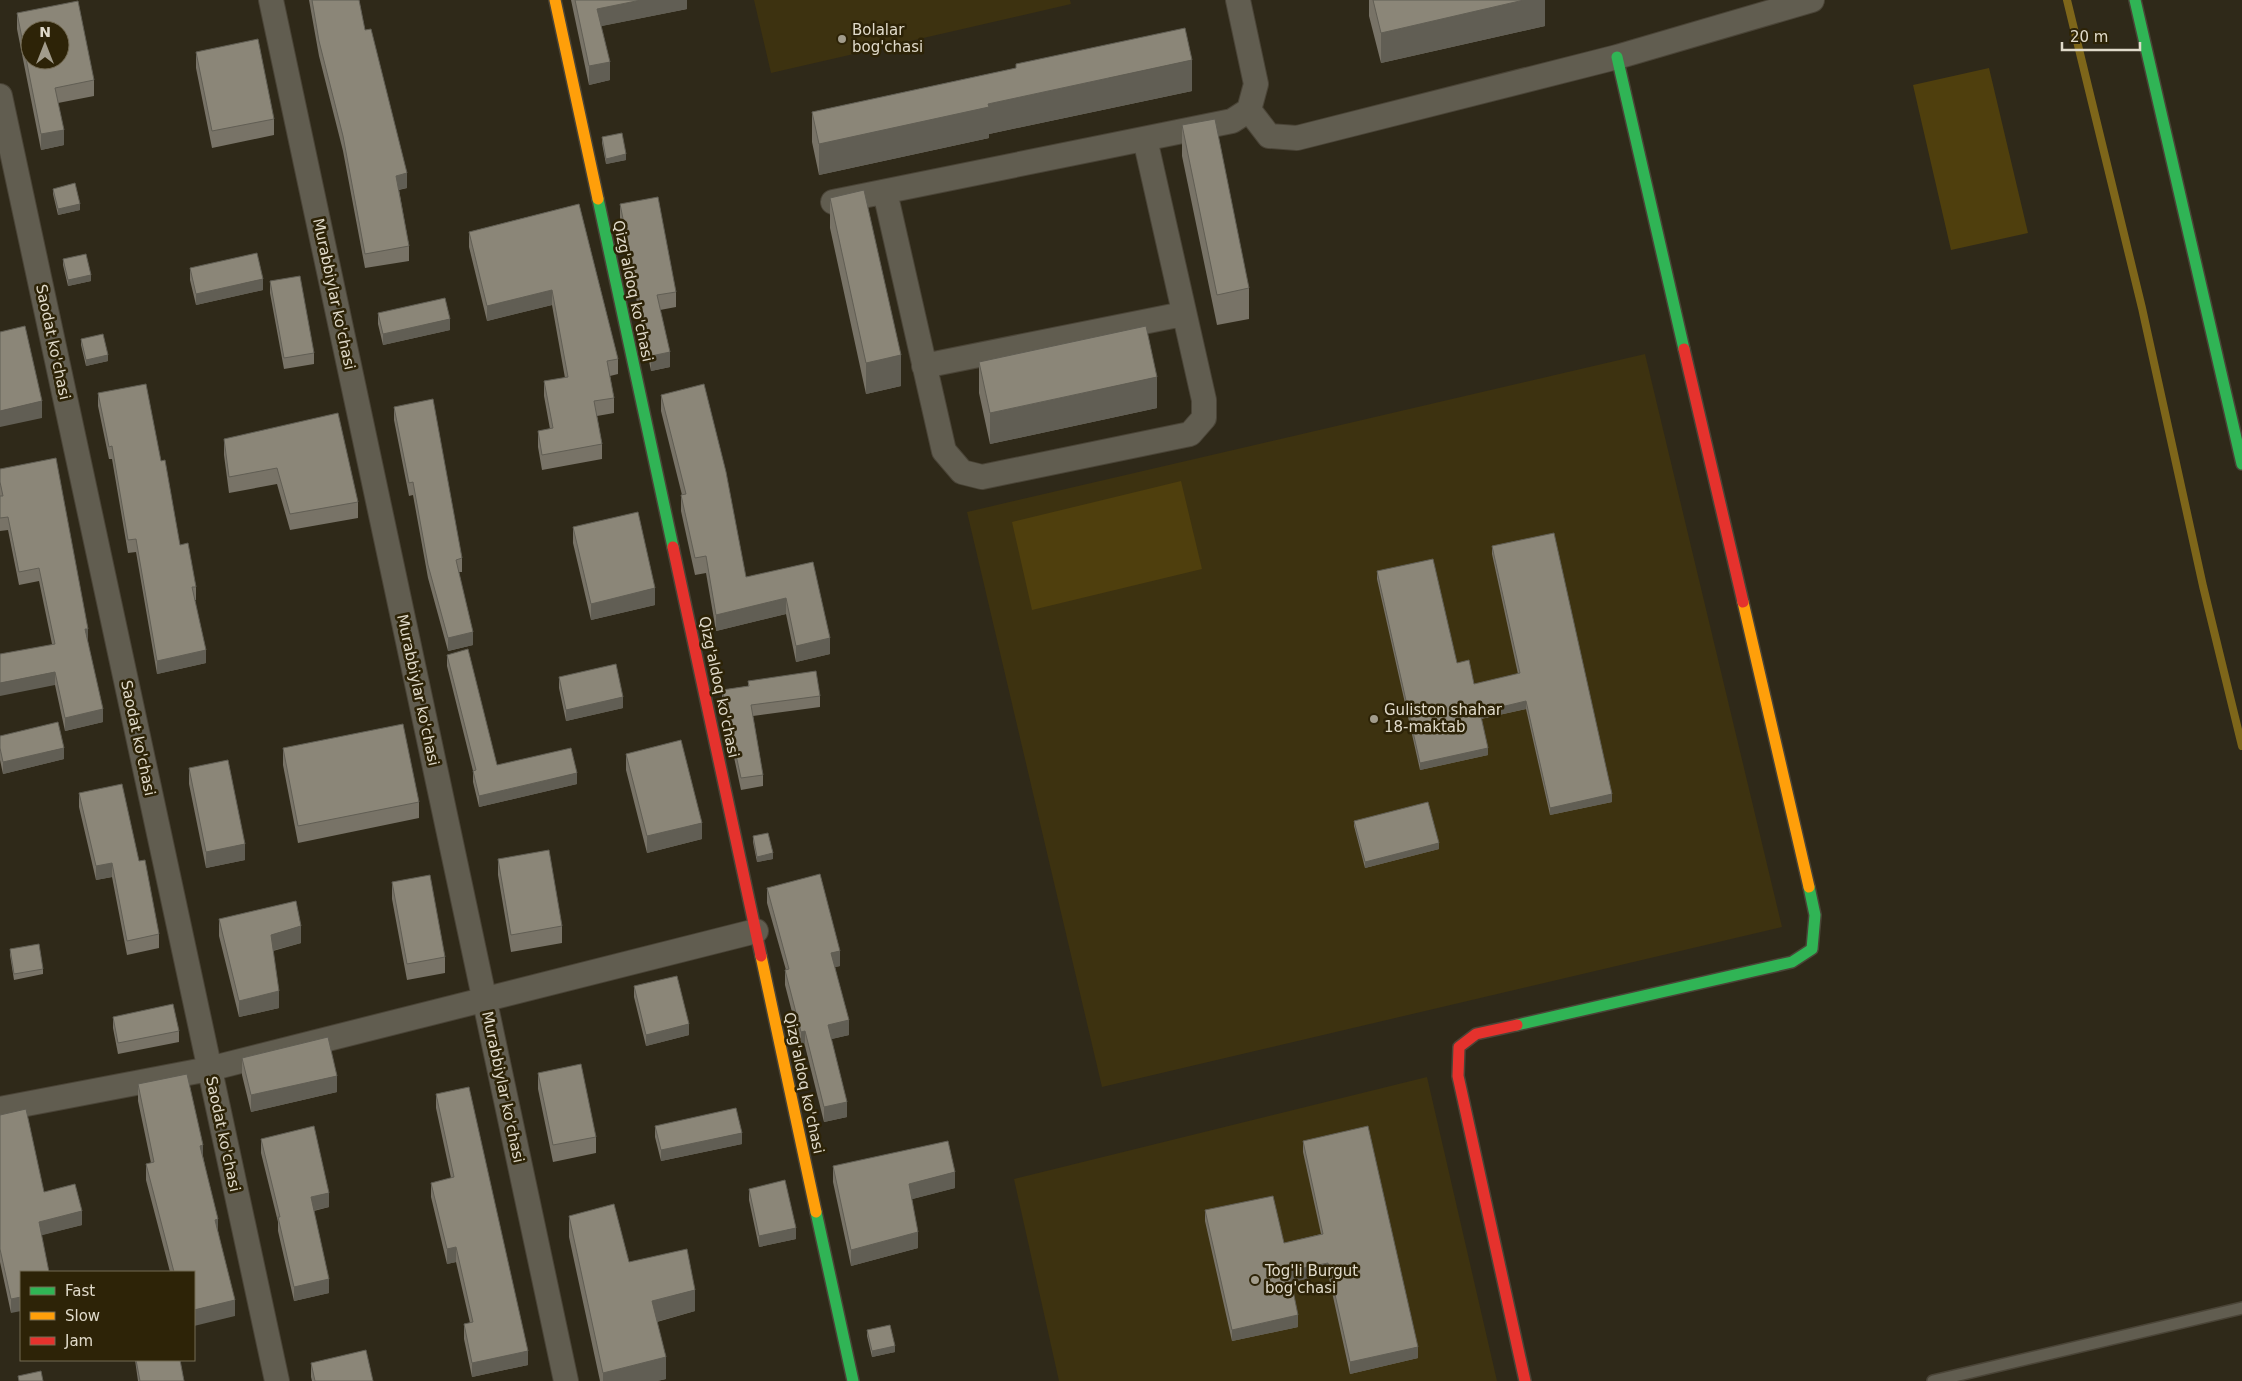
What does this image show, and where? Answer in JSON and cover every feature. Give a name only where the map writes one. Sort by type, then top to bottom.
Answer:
[{"type":"street","name":"Murabbiylar ko'chasi","points":[[270,0],[566,1381]]},
{"type":"street","name":"Qizg'aldoq ko'chasi","points":[[554,0],[853,1381]]},
{"type":"street","points":[[832,202],[1232,121],[1249,110],[1256,84],[1238,0]]},
{"type":"street","points":[[1249,110],[1269,136],[1297,138],[1617,57],[1812,0]]},
{"type":"street","points":[[2135,0],[2242,464]]},
{"type":"street","points":[[1525,1381],[1458,1076],[1459,1047],[1476,1034],[1792,962],[1812,949],[1815,915],[1617,57]]},
{"type":"street","name":"Saodat ko'chasi","points":[[0,96],[276,1381]]},
{"type":"street","points":[[885,192],[944,451],[962,472],[982,477],[1190,434],[1204,418],[1204,400],[1183,314],[1145,139]]},
{"type":"street","points":[[924,366],[1183,314]]},
{"type":"street","points":[[0,1109],[210,1069],[756,931]]},
{"type":"lane","points":[[1933,1381],[2242,1308]]},
{"type":"shaded area","name":"Bolalar bog'chasi","points":[[754,0],[1070,0],[1071,4],[771,73]]},
{"type":"shaded area","points":[[1989,68],[2028,233],[1951,250],[1913,85]]},
{"type":"shaded area","name":"Guliston shahar 18-maktab","points":[[1645,354],[1782,927],[1102,1087],[967,512]]},
{"type":"shaded area","points":[[1181,481],[1202,569],[1032,610],[1012,522]]},
{"type":"shaded area","name":"Tog'li Burgut bog'chasi","points":[[1427,1077],[1497,1381],[1059,1381],[1014,1179]]},
{"type":"building","points":[[312,0],[359,0],[365,30],[371,29],[407,173],[396,176],[409,246],[365,254],[343,136],[319,41]]},
{"type":"building","points":[[575,0],[641,0],[597,9],[610,62],[589,66]]},
{"type":"building","points":[[1373,0],[1524,0],[1381,33]]},
{"type":"building","points":[[78,1],[94,80],[55,88],[64,130],[41,134],[28,70],[70,70],[70,20],[20,20],[20,28],[17,13]]},
{"type":"building","points":[[1185,28],[1192,60],[988,104],[989,107],[819,144],[812,112],[1016,68],[1016,64]]},
{"type":"building","points":[[258,39],[274,119],[212,131],[196,52]]},
{"type":"building","points":[[1215,119],[1249,288],[1217,295],[1182,125]]},
{"type":"building","points":[[622,133],[626,154],[606,159],[602,137]]},
{"type":"building","points":[[75,183],[80,204],[58,209],[53,189]]},
{"type":"building","points":[[864,190],[901,355],[866,363],[830,198]]},
{"type":"building","points":[[658,197],[676,292],[657,295],[670,352],[651,356],[620,204]]},
{"type":"building","points":[[579,204],[618,359],[607,361],[614,398],[594,401],[602,444],[542,455],[538,431],[553,428],[544,381],[568,377],[552,290],[487,306],[469,232]]},
{"type":"building","points":[[257,253],[263,279],[196,294],[190,268]]},
{"type":"building","points":[[86,254],[91,275],[68,280],[63,259]]},
{"type":"building","points":[[300,276],[314,353],[284,358],[270,281]]},
{"type":"building","points":[[445,298],[450,319],[383,334],[378,313]]},
{"type":"building","points":[[25,326],[42,401],[0,411],[0,332]]},
{"type":"building","points":[[1146,326],[1157,377],[990,413],[979,362]]},
{"type":"building","points":[[103,334],[108,355],[86,360],[81,339]]},
{"type":"building","points":[[146,384],[161,461],[165,460],[180,545],[188,543],[196,587],[192,587],[206,650],[157,661],[136,539],[128,540],[112,446],[109,447],[98,393]]},
{"type":"building","points":[[704,384],[726,472],[746,577],[813,562],[830,638],[796,646],[786,598],[716,615],[706,556],[695,558],[681,495],[686,494],[661,395]]},
{"type":"building","points":[[433,399],[462,558],[456,560],[473,632],[448,638],[428,565],[413,482],[409,483],[394,407]]},
{"type":"building","points":[[338,413],[358,502],[290,514],[277,468],[229,477],[224,439]]},
{"type":"building","points":[[56,458],[88,629],[85,629],[103,709],[65,718],[55,672],[0,683],[0,654],[55,644],[39,568],[19,572],[8,517],[0,518],[0,496],[3,496],[0,469]]},
{"type":"building","points":[[638,512],[655,588],[591,604],[573,527]]},
{"type":"building","points":[[1554,533],[1612,794],[1550,808],[1526,701],[1480,712],[1488,748],[1420,763],[1377,571],[1433,559],[1457,663],[1469,660],[1474,684],[1520,673],[1492,546]]},
{"type":"building","points":[[468,649],[497,765],[571,748],[577,773],[479,796],[473,771],[476,770],[447,655]]},
{"type":"building","points":[[616,664],[623,697],[566,710],[559,677]]},
{"type":"building","points":[[816,671],[820,696],[751,705],[763,775],[741,778],[722,690],[749,686],[748,681]]},
{"type":"building","points":[[58,722],[64,748],[3,762],[0,736]]},
{"type":"building","points":[[403,724],[419,802],[298,826],[283,748]]},
{"type":"building","points":[[681,740],[702,823],[647,836],[626,754]]},
{"type":"building","points":[[228,760],[245,844],[206,852],[189,768]]},
{"type":"building","points":[[122,784],[139,861],[145,860],[159,934],[127,941],[112,863],[96,866],[79,793]]},
{"type":"building","points":[[1428,802],[1439,843],[1365,862],[1354,821]]},
{"type":"building","points":[[768,833],[773,853],[757,857],[753,836]]},
{"type":"building","points":[[549,850],[562,926],[511,935],[498,859]]},
{"type":"building","points":[[820,874],[840,951],[831,953],[849,1020],[828,1025],[847,1102],[824,1107],[805,1031],[801,1032],[785,970],[789,969],[767,888]]},
{"type":"building","points":[[430,875],[445,957],[407,964],[392,882]]},
{"type":"building","points":[[296,901],[301,926],[271,935],[279,991],[239,1001],[219,919]]},
{"type":"building","points":[[39,944],[43,969],[14,974],[10,949]]},
{"type":"building","points":[[677,976],[689,1024],[646,1035],[634,986]]},
{"type":"building","points":[[173,1004],[179,1031],[118,1043],[113,1017]]},
{"type":"building","points":[[328,1037],[337,1076],[251,1095],[242,1058]]},
{"type":"building","points":[[581,1064],[596,1137],[553,1145],[538,1073]]},
{"type":"building","points":[[187,1074],[203,1145],[200,1146],[218,1219],[215,1220],[235,1300],[195,1310],[195,1271],[174,1271],[146,1164],[154,1162],[138,1084]]},
{"type":"building","points":[[469,1087],[528,1351],[472,1363],[464,1324],[473,1322],[456,1247],[447,1249],[431,1183],[454,1177],[436,1094]]},
{"type":"building","points":[[736,1108],[742,1133],[661,1150],[655,1126]]},
{"type":"building","points":[[26,1109],[44,1192],[75,1184],[82,1211],[39,1222],[49,1271],[20,1271],[20,1297],[11,1299],[0,1249],[0,1115]]},
{"type":"building","points":[[314,1126],[329,1193],[311,1197],[329,1279],[294,1287],[278,1217],[280,1217],[261,1139]]},
{"type":"building","points":[[1368,1126],[1418,1347],[1350,1362],[1328,1263],[1289,1271],[1298,1315],[1232,1330],[1205,1210],[1273,1196],[1284,1243],[1323,1234],[1303,1141]]},
{"type":"building","points":[[948,1141],[955,1172],[909,1184],[918,1232],[851,1250],[833,1166]]},
{"type":"building","points":[[785,1180],[796,1228],[759,1236],[749,1189]]},
{"type":"building","points":[[614,1204],[629,1262],[687,1249],[695,1290],[652,1301],[666,1357],[603,1373],[569,1216]]},
{"type":"building","points":[[890,1325],[895,1346],[872,1351],[867,1330]]},
{"type":"building","points":[[366,1350],[373,1381],[315,1381],[311,1363]]},
{"type":"building","points":[[136,1361],[180,1361],[184,1381],[140,1381]]},
{"type":"building","points":[[41,1371],[43,1381],[19,1381],[18,1376]]},
{"type":"waterway","points":[[2067,0],[2142,308],[2203,586],[2242,746]]},
{"type":"traffic: fast","points":[[2135,0],[2242,464]]},
{"type":"traffic: fast","points":[[1617,57],[1684,349]]},
{"type":"traffic: fast","points":[[598,199],[673,547]]},
{"type":"traffic: fast","points":[[1517,1025],[1792,962],[1812,949],[1815,915],[1809,887]]},
{"type":"traffic: fast","points":[[816,1212],[853,1381]]},
{"type":"traffic: slow","points":[[555,0],[598,199]]},
{"type":"traffic: slow","points":[[1743,602],[1809,887]]},
{"type":"traffic: slow","points":[[761,956],[816,1212]]},
{"type":"traffic: jam","points":[[1684,349],[1743,602]]},
{"type":"traffic: jam","points":[[673,547],[761,956]]},
{"type":"traffic: jam","points":[[1517,1025],[1476,1034],[1459,1047],[1458,1076],[1525,1381]]},
{"type":"place","name":"Bolalar bog'chasi","points":[[842,39]]},
{"type":"place","name":"Guliston shahar 18-maktab","points":[[1374,719]]},
{"type":"place","name":"Tog'li Burgut bog'chasi","points":[[1255,1280]]}]
